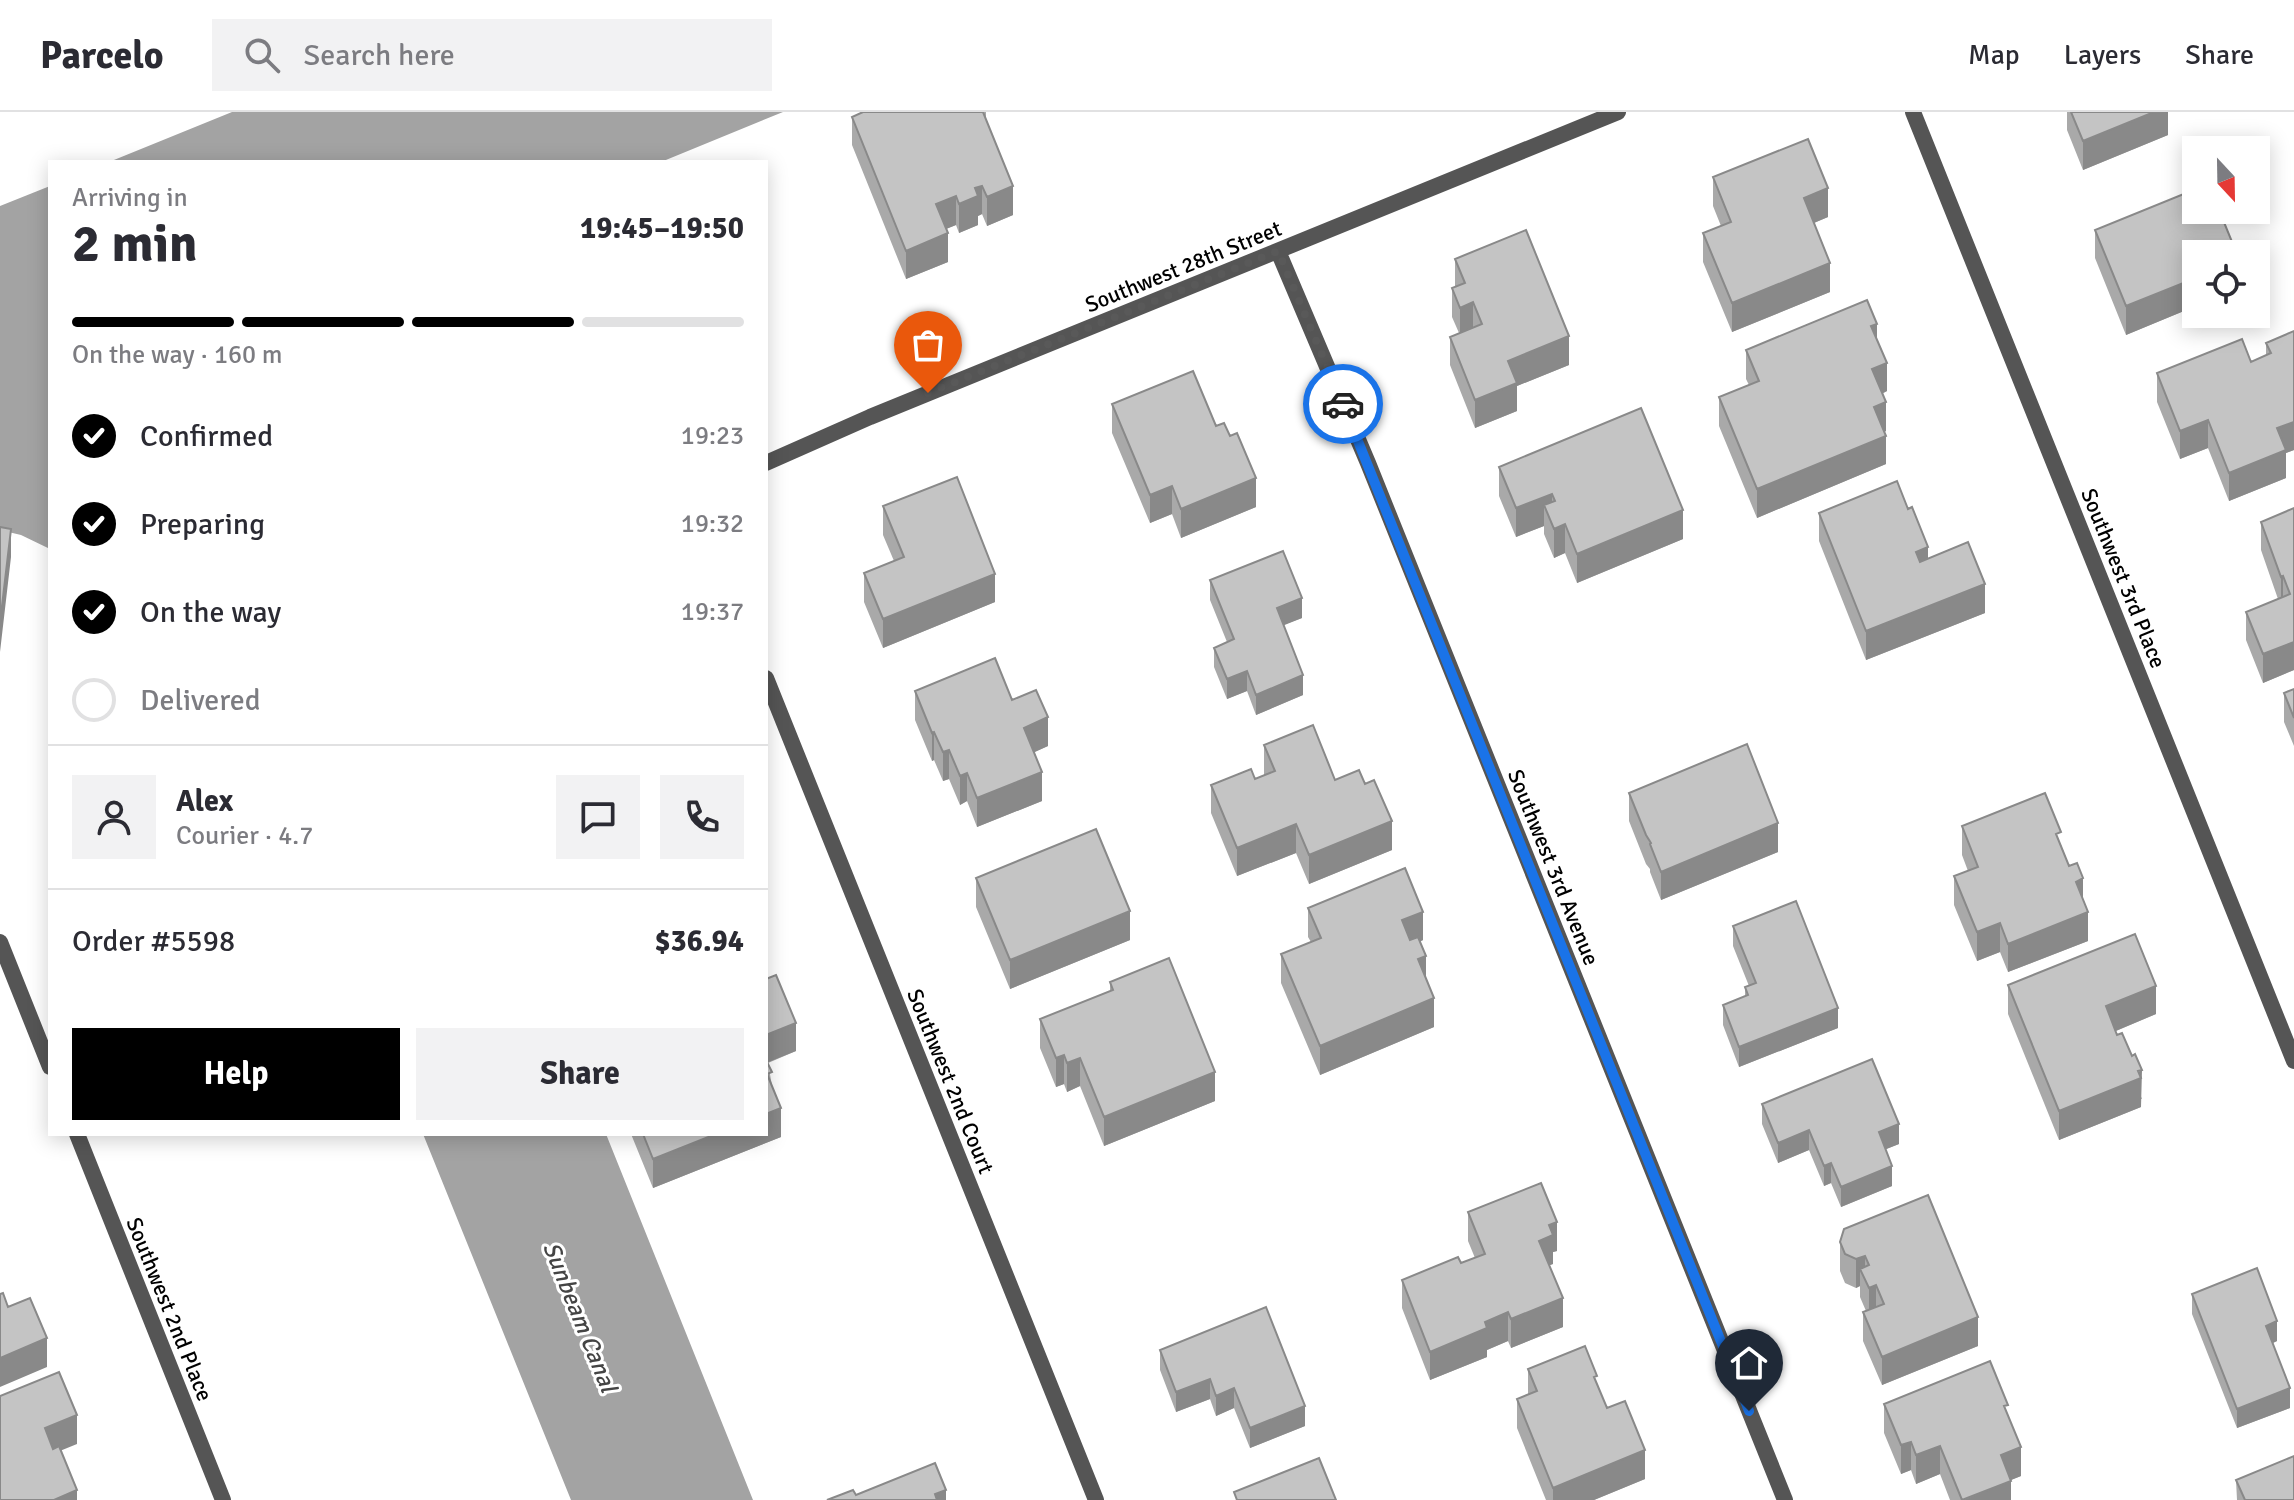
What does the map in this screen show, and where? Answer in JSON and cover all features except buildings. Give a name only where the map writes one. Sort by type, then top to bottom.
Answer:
[{"type":"street","name":"Southwest 28th Street","points":[[768,462],[899,405],[1618,112]]},
{"type":"street","name":"Southwest 3rd Place","points":[[1913,112],[2294,1061]]},
{"type":"street","name":"Southwest 3rd Avenue","points":[[1278,251],[1368,463],[1785,1500]]},
{"type":"street","name":"Southwest 2nd Court","points":[[768,683],[1096,1500]]},
{"type":"street","points":[[0,942],[48,1062]]},
{"type":"street","name":"Southwest 2nd Place","points":[[78,1136],[223,1500]]},
{"type":"water","points":[[232,112],[783,112],[666,160],[114,160]]},
{"type":"water","points":[[48,187],[48,548],[21,535],[0,530],[0,206]]},
{"type":"water","name":"Sunbeam Canal","points":[[424,1136],[607,1136],[753,1500],[571,1500]]},
{"type":"way so far","points":[[928,393],[1278,251],[1343,404]]},
{"type":"route","points":[[1343,404],[1749,1411]]}]
